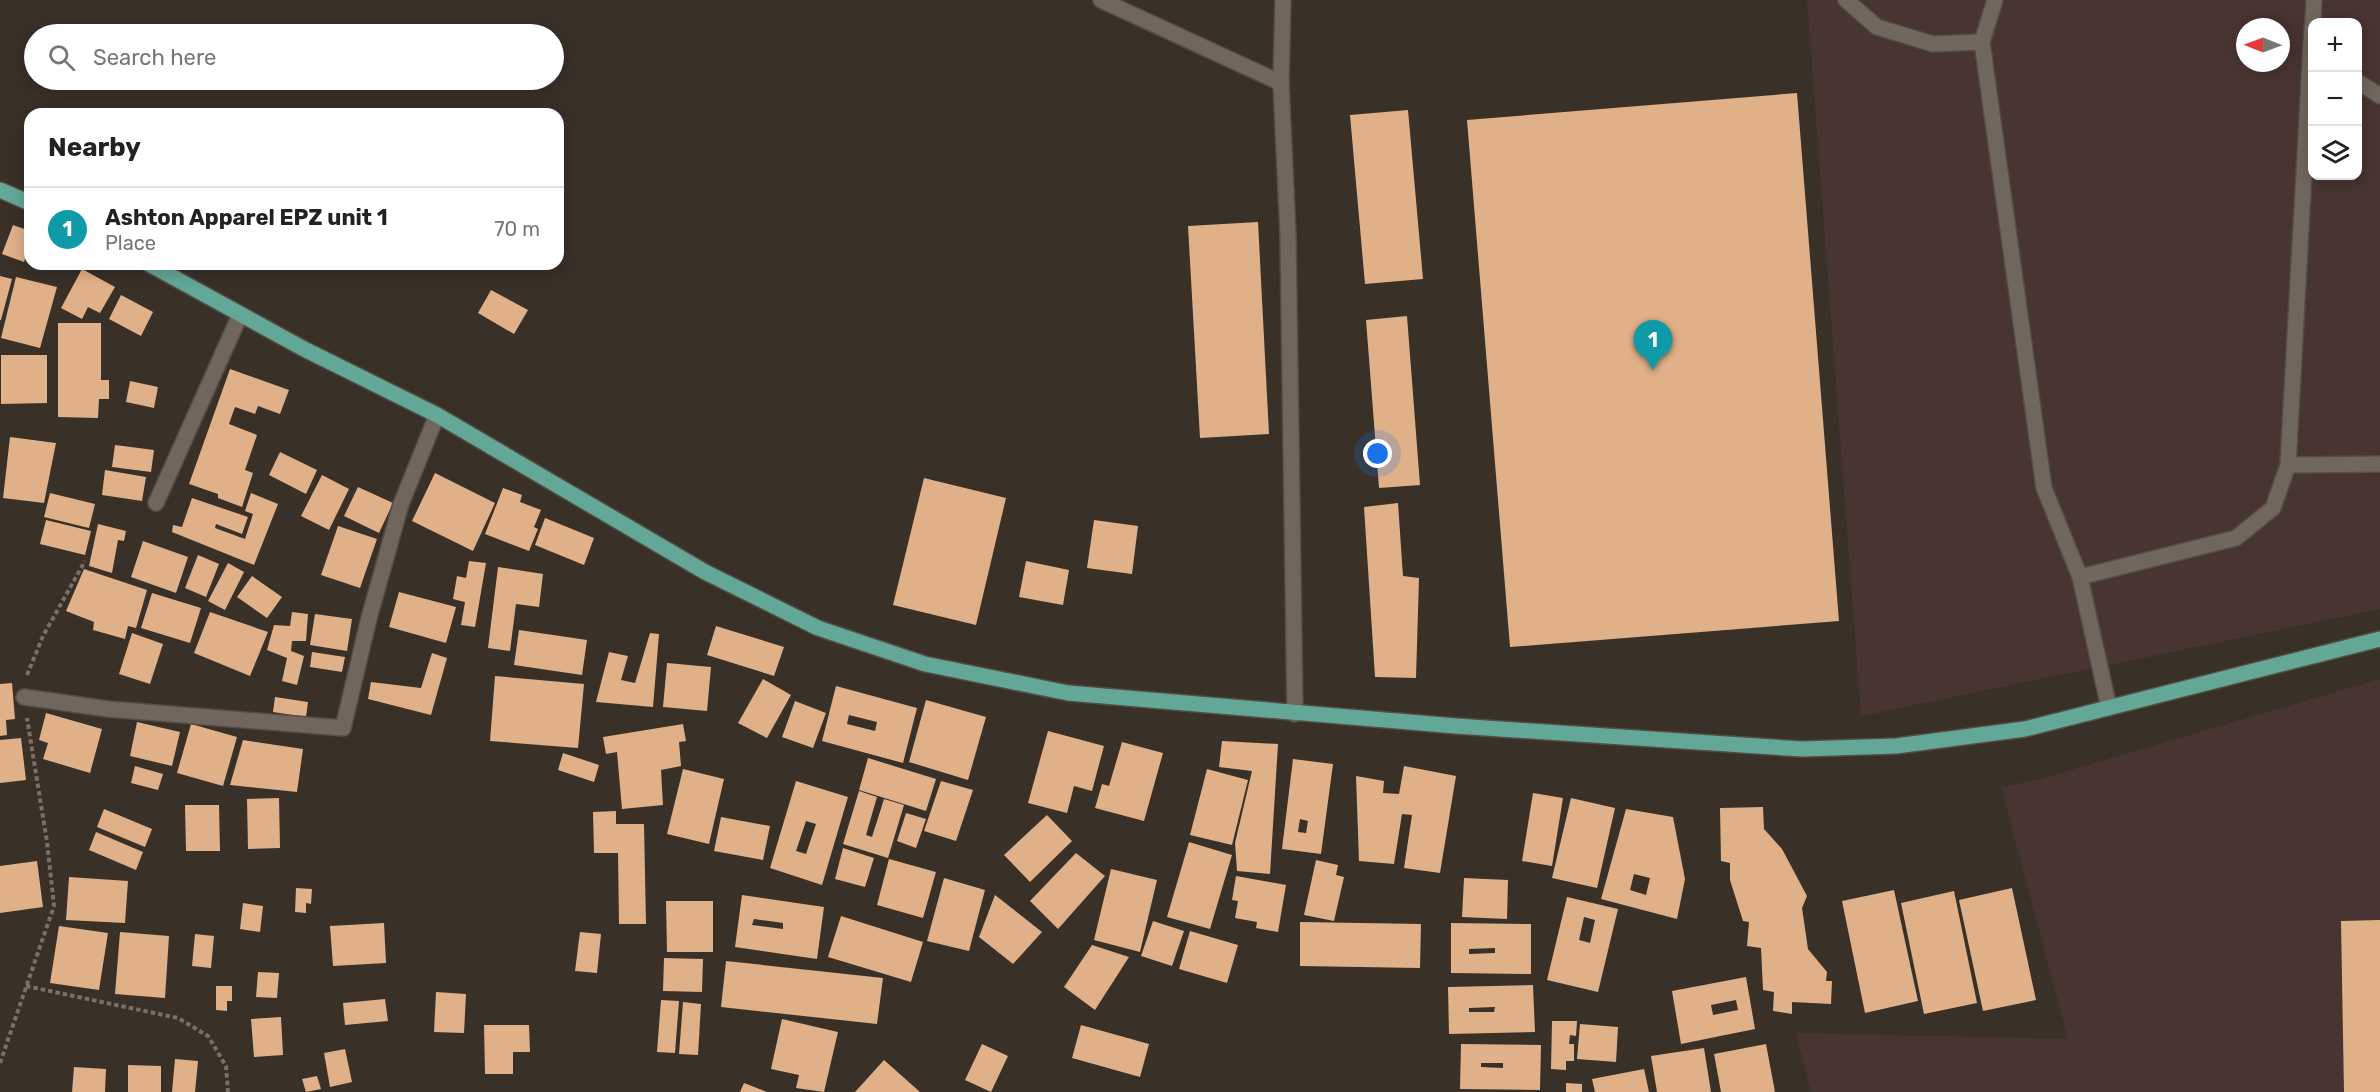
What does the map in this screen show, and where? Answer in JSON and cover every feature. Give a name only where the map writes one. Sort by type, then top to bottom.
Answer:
[{"type":"main road","points":[[0,190],[24,200]]},
{"type":"main road","points":[[160,270],[304,349],[437,415],[695,566],[818,628],[925,664],[1068,693],[1295,714],[1802,749],[1896,746],[1992,735],[2109,708],[2380,639]]},
{"type":"street","points":[[1101,0],[1281,83]]},
{"type":"street","points":[[1283,0],[1281,83],[1288,235],[1295,714]]},
{"type":"street","points":[[1846,0],[1877,27],[1934,44],[1982,42]]},
{"type":"street","points":[[1995,0],[1982,42],[2044,488],[2079,578],[2109,708]]},
{"type":"street","points":[[2313,18],[2314,0]]},
{"type":"street","points":[[2079,578],[2236,538],[2273,508],[2288,465],[2311,72]]},
{"type":"street","points":[[2362,85],[2380,96]]},
{"type":"street","points":[[156,503],[240,315]]},
{"type":"street","points":[[24,697],[108,709],[343,728],[369,618],[401,504],[437,415]]},
{"type":"street","points":[[2288,465],[2380,464]]},
{"type":"path","points":[[0,1063],[54,906],[47,842],[30,748],[24,697],[26,676],[43,636],[85,561]]},
{"type":"path","points":[[26,986],[178,1018],[208,1036],[226,1066],[228,1092]]},
{"type":"shaded area","points":[[1807,0],[2380,0],[2380,609],[1861,716]]},
{"type":"shaded area","points":[[2380,679],[2380,1092],[1811,1092],[1796,1033],[2068,1039],[2001,787],[2037,780]]},
{"type":"building","points":[[1797,93],[1839,621],[1510,647],[1467,120]]},
{"type":"building","points":[[1408,110],[1423,279],[1365,284],[1350,115]]},
{"type":"building","points":[[1258,222],[1269,434],[1200,438],[1188,226]]},
{"type":"building","points":[[13,225],[24,229],[24,262],[2,254]]},
{"type":"building","points":[[81,270],[115,287],[100,313],[88,307],[82,319],[61,308]]},
{"type":"building","points":[[0,276],[12,279],[1,320],[0,320]]},
{"type":"building","points":[[16,277],[57,287],[40,348],[1,338]]},
{"type":"building","points":[[491,290],[528,310],[514,334],[478,313]]},
{"type":"building","points":[[121,295],[153,312],[141,336],[109,319]]},
{"type":"building","points":[[1407,316],[1420,485],[1379,488],[1366,320]]},
{"type":"building","points":[[58,323],[101,323],[101,380],[109,380],[109,399],[99,399],[98,418],[58,417]]},
{"type":"building","points":[[1,355],[47,355],[47,403],[1,404]]},
{"type":"building","points":[[230,369],[289,390],[280,414],[258,406],[255,414],[235,407],[229,424],[257,435],[245,470],[253,473],[242,507],[218,498],[218,494],[189,484]]},
{"type":"building","points":[[130,381],[158,387],[154,408],[126,402]]},
{"type":"building","points":[[10,437],[56,443],[44,503],[3,498]]},
{"type":"building","points":[[115,445],[154,450],[151,472],[112,467]]},
{"type":"building","points":[[280,452],[317,470],[306,494],[269,475]]},
{"type":"building","points":[[105,470],[146,477],[142,501],[102,495]]},
{"type":"building","points":[[435,473],[495,503],[473,551],[412,521]]},
{"type":"building","points":[[322,475],[349,489],[329,530],[301,516]]},
{"type":"building","points":[[924,478],[1006,498],[976,625],[893,605]]},
{"type":"building","points":[[358,487],[393,503],[379,533],[344,516]]},
{"type":"building","points":[[503,488],[522,495],[520,502],[541,510],[534,527],[538,529],[529,551],[485,534]]},
{"type":"building","points":[[50,493],[95,504],[89,528],[44,517]]},
{"type":"building","points":[[251,493],[278,504],[254,565],[172,532],[173,525],[182,527],[192,498],[248,517],[242,534],[216,524],[215,528],[245,539],[253,514],[245,511]]},
{"type":"building","points":[[1398,503],[1403,576],[1419,578],[1416,678],[1375,677],[1364,507]]},
{"type":"building","points":[[545,518],[594,538],[584,565],[535,545]]},
{"type":"building","points":[[46,520],[91,531],[85,555],[40,544]]},
{"type":"building","points":[[1094,520],[1138,526],[1132,574],[1087,568]]},
{"type":"building","points":[[98,524],[126,531],[124,541],[118,540],[112,573],[89,566]]},
{"type":"building","points":[[338,526],[377,539],[360,588],[321,575]]},
{"type":"building","points":[[143,541],[188,557],[176,593],[131,577]]},
{"type":"building","points":[[198,555],[219,564],[206,597],[185,588]]},
{"type":"building","points":[[469,561],[486,563],[475,627],[461,625],[465,602],[453,599],[457,576],[466,578]]},
{"type":"building","points":[[1026,561],[1069,570],[1063,605],[1019,597]]},
{"type":"building","points":[[228,563],[244,572],[225,610],[208,601]]},
{"type":"building","points":[[498,567],[543,574],[539,607],[516,604],[510,651],[488,648]]},
{"type":"building","points":[[84,569],[147,590],[136,628],[128,626],[125,639],[93,630],[94,622],[66,611]]},
{"type":"building","points":[[252,576],[282,597],[267,618],[237,597]]},
{"type":"building","points":[[399,592],[456,607],[446,643],[389,627]]},
{"type":"building","points":[[152,593],[201,608],[190,643],[141,628]]},
{"type":"building","points":[[210,612],[268,632],[250,676],[194,653]]},
{"type":"building","points":[[292,612],[308,614],[306,641],[292,641],[291,651],[304,656],[297,685],[282,681],[287,658],[267,650],[274,625],[290,626]]},
{"type":"building","points":[[315,614],[352,619],[347,651],[310,645]]},
{"type":"building","points":[[716,626],[784,647],[774,676],[707,655]]},
{"type":"building","points":[[519,630],[587,640],[582,675],[514,665]]},
{"type":"building","points":[[132,633],[163,644],[150,684],[119,674]]},
{"type":"building","points":[[650,633],[659,634],[653,707],[596,702],[609,652],[628,656],[621,680],[635,683]]},
{"type":"building","points":[[312,652],[345,657],[342,672],[310,667]]},
{"type":"building","points":[[432,653],[447,658],[431,715],[368,699],[371,682],[421,688]]},
{"type":"building","points":[[667,663],[711,667],[707,711],[663,707]]},
{"type":"building","points":[[495,676],[584,684],[578,748],[490,741]]},
{"type":"building","points":[[763,679],[791,695],[767,738],[738,723]]},
{"type":"building","points":[[12,683],[15,719],[6,720],[7,735],[0,736],[0,684]]},
{"type":"building","points":[[836,686],[917,708],[903,763],[822,741]],"holes":[[[849,715],[877,722],[875,731],[847,724]]]},
{"type":"building","points":[[275,697],[308,702],[306,717],[273,712]]},
{"type":"building","points":[[926,700],[986,717],[968,780],[909,762]]},
{"type":"building","points":[[795,701],[826,713],[813,748],[782,737]]},
{"type":"building","points":[[46,713],[102,729],[90,773],[43,759],[48,743],[39,740]]},
{"type":"building","points":[[137,722],[180,732],[172,766],[130,756]]},
{"type":"building","points":[[191,724],[237,737],[223,786],[177,773]]},
{"type":"building","points":[[683,724],[686,741],[679,742],[681,766],[661,770],[663,805],[622,809],[617,752],[606,754],[603,737]]},
{"type":"building","points":[[1048,731],[1104,746],[1092,791],[1074,786],[1067,813],[1028,803]]},
{"type":"building","points":[[21,738],[26,780],[0,783],[0,740]]},
{"type":"building","points":[[243,740],[303,749],[297,792],[230,785]]},
{"type":"building","points":[[1222,741],[1278,744],[1270,874],[1237,871],[1235,843],[1252,771],[1219,767]]},
{"type":"building","points":[[1122,742],[1163,753],[1144,821],[1095,808],[1102,784],[1109,786]]},
{"type":"building","points":[[563,753],[599,765],[594,782],[558,770]]},
{"type":"building","points":[[868,758],[936,779],[926,811],[859,790]]},
{"type":"building","points":[[1293,759],[1333,764],[1321,854],[1282,849]],"holes":[[[1300,819],[1308,821],[1306,833],[1298,832]]]},
{"type":"building","points":[[135,766],[163,774],[158,790],[131,783]]},
{"type":"building","points":[[1404,766],[1456,776],[1440,873],[1404,868],[1412,815],[1402,814],[1394,864],[1359,861],[1356,776],[1384,781],[1383,793],[1399,794]]},
{"type":"building","points":[[683,769],[724,779],[709,844],[667,834]]},
{"type":"building","points":[[1207,769],[1248,780],[1232,845],[1190,835]]},
{"type":"building","points":[[796,781],[848,797],[822,885],[770,868]],"holes":[[[806,821],[816,824],[806,854],[796,851]]]},
{"type":"building","points":[[941,781],[973,790],[956,841],[924,831]]},
{"type":"building","points":[[859,791],[877,797],[866,835],[872,837],[884,799],[904,805],[888,858],[843,844]]},
{"type":"building","points":[[1533,793],[1563,798],[1552,866],[1522,861]]},
{"type":"building","points":[[279,798],[280,848],[248,849],[247,799]]},
{"type":"building","points":[[1571,798],[1615,808],[1597,888],[1552,878]]},
{"type":"building","points":[[185,805],[219,805],[220,851],[186,851]]},
{"type":"building","points":[[1763,807],[1764,829],[1782,849],[1807,896],[1802,908],[1808,949],[1827,972],[1826,981],[1832,981],[1831,1004],[1792,1002],[1792,1014],[1773,1011],[1774,992],[1763,990],[1761,948],[1747,946],[1749,922],[1743,921],[1730,880],[1730,863],[1721,861],[1720,808]]},
{"type":"building","points":[[104,809],[152,829],[145,847],[97,827]]},
{"type":"building","points":[[1626,809],[1673,817],[1685,879],[1677,919],[1601,899]],"holes":[[[1634,874],[1650,878],[1646,895],[1630,890]]]},
{"type":"building","points":[[616,811],[616,824],[644,824],[646,924],[619,924],[618,853],[594,853],[593,812]]},
{"type":"building","points":[[906,813],[926,819],[916,848],[897,841]]},
{"type":"building","points":[[1047,815],[1072,841],[1030,882],[1004,855]]},
{"type":"building","points":[[721,817],[770,826],[763,860],[714,851]]},
{"type":"building","points":[[96,832],[143,852],[136,870],[89,850]]},
{"type":"building","points":[[1189,842],[1232,855],[1210,929],[1167,917]]},
{"type":"building","points":[[843,848],[874,858],[865,887],[835,879]]},
{"type":"building","points":[[1076,853],[1105,876],[1058,929],[1030,901]]},
{"type":"building","points":[[889,859],[936,872],[923,918],[877,905]]},
{"type":"building","points":[[1316,860],[1338,865],[1336,875],[1344,877],[1334,921],[1304,915]]},
{"type":"building","points":[[37,861],[43,907],[0,913],[0,866]]},
{"type":"building","points":[[1111,869],[1157,880],[1140,952],[1094,940]]},
{"type":"building","points":[[1236,876],[1286,885],[1278,932],[1256,928],[1257,922],[1235,918],[1238,901],[1232,900]]},
{"type":"building","points":[[69,877],[128,881],[125,923],[66,920]]},
{"type":"building","points":[[944,878],[985,890],[969,951],[927,941]]},
{"type":"building","points":[[1464,878],[1508,880],[1507,919],[1462,917]]},
{"type":"building","points":[[296,888],[312,889],[311,904],[306,903],[306,913],[295,912]]},
{"type":"building","points":[[2012,888],[2036,1000],[1983,1011],[1959,900]]},
{"type":"building","points":[[1894,890],[1918,1001],[1865,1013],[1842,901]]},
{"type":"building","points":[[1954,891],[1977,1003],[1924,1014],[1901,903]]},
{"type":"building","points":[[742,895],[824,907],[817,959],[735,947]],"holes":[[[754,919],[783,923],[783,929],[752,925]]]},
{"type":"building","points":[[995,895],[1042,932],[1013,964],[979,937]]},
{"type":"building","points":[[1567,897],[1618,909],[1598,992],[1547,980]],"holes":[[[1584,917],[1595,920],[1590,943],[1579,940]]]},
{"type":"building","points":[[666,901],[713,901],[713,952],[667,952]]},
{"type":"building","points":[[243,903],[263,906],[260,932],[240,929]]},
{"type":"building","points":[[841,916],[923,942],[911,982],[828,957]]},
{"type":"building","points":[[2380,920],[2380,1092],[2344,1092],[2341,921]]},
{"type":"building","points":[[1153,921],[1184,931],[1172,966],[1141,956]]},
{"type":"building","points":[[1300,922],[1421,924],[1420,968],[1300,966]]},
{"type":"building","points":[[384,923],[386,963],[333,966],[330,926]]},
{"type":"building","points":[[1451,923],[1531,924],[1531,974],[1451,973]],"holes":[[[1495,948],[1495,953],[1469,954],[1469,949]]]},
{"type":"building","points":[[59,926],[108,933],[99,990],[50,983]]},
{"type":"building","points":[[1190,931],[1238,945],[1227,983],[1179,969]]},
{"type":"building","points":[[120,932],[169,936],[165,998],[115,994]]},
{"type":"building","points":[[580,932],[601,934],[597,973],[575,971]]},
{"type":"building","points":[[195,934],[214,936],[211,968],[192,966]]},
{"type":"building","points":[[1092,945],[1129,957],[1095,1010],[1064,987]]},
{"type":"building","points":[[664,958],[703,959],[702,992],[663,991]]},
{"type":"building","points":[[726,961],[883,978],[877,1024],[721,1007]]},
{"type":"building","points":[[258,972],[279,973],[277,998],[256,997]]},
{"type":"building","points":[[1746,977],[1755,1029],[1681,1044],[1672,991]],"holes":[[[1736,1000],[1738,1010],[1713,1015],[1711,1005]]]},
{"type":"building","points":[[1533,985],[1535,1032],[1449,1034],[1448,987]],"holes":[[[1495,1007],[1494,1012],[1469,1012],[1469,1008]]]},
{"type":"building","points":[[216,986],[232,986],[232,1001],[227,1001],[227,1011],[216,1010]]},
{"type":"building","points":[[436,992],[466,994],[464,1033],[434,1032]]},
{"type":"building","points":[[385,999],[388,1021],[345,1025],[343,1003]]},
{"type":"building","points":[[661,1000],[679,1001],[675,1053],[657,1052]]},
{"type":"building","points":[[683,1002],[701,1004],[698,1055],[679,1054]]},
{"type":"building","points":[[281,1017],[283,1055],[254,1057],[251,1019]]},
{"type":"building","points":[[782,1019],[838,1032],[824,1092],[796,1088],[799,1075],[771,1069]]},
{"type":"building","points":[[1552,1021],[1577,1021],[1576,1036],[1570,1035],[1569,1044],[1574,1044],[1574,1061],[1566,1061],[1566,1070],[1551,1069]]},
{"type":"building","points":[[1580,1024],[1618,1027],[1616,1062],[1577,1059]]},
{"type":"building","points":[[484,1025],[529,1025],[530,1052],[513,1052],[513,1074],[485,1074]]},
{"type":"building","points":[[1081,1025],[1149,1044],[1140,1077],[1072,1058]]},
{"type":"building","points":[[982,1044],[1008,1056],[991,1092],[965,1080]]},
{"type":"building","points":[[1461,1044],[1541,1045],[1540,1090],[1460,1089]],"holes":[[[1481,1063],[1503,1063],[1503,1068],[1481,1067]]]},
{"type":"building","points":[[1766,1044],[1775,1092],[1721,1092],[1714,1054]]},
{"type":"building","points":[[1704,1048],[1711,1092],[1657,1092],[1651,1056]]},
{"type":"building","points":[[345,1049],[352,1082],[330,1087],[324,1053]]},
{"type":"building","points":[[175,1059],[198,1061],[195,1092],[172,1092]]},
{"type":"building","points":[[884,1060],[920,1092],[855,1092]]},
{"type":"building","points":[[128,1065],[161,1066],[161,1092],[128,1092]]},
{"type":"building","points":[[74,1067],[106,1069],[105,1092],[72,1092]]},
{"type":"building","points":[[1644,1069],[1649,1092],[1595,1092],[1592,1079]]},
{"type":"building","points":[[317,1076],[321,1089],[306,1092],[302,1079]]},
{"type":"building","points":[[744,1083],[767,1092],[740,1092]]},
{"type":"building","points":[[1566,1083],[1582,1084],[1582,1092],[1566,1092]]},
{"type":"place","name":"Ashton Apparel EPZ unit 1","points":[[1653,370]]}]
